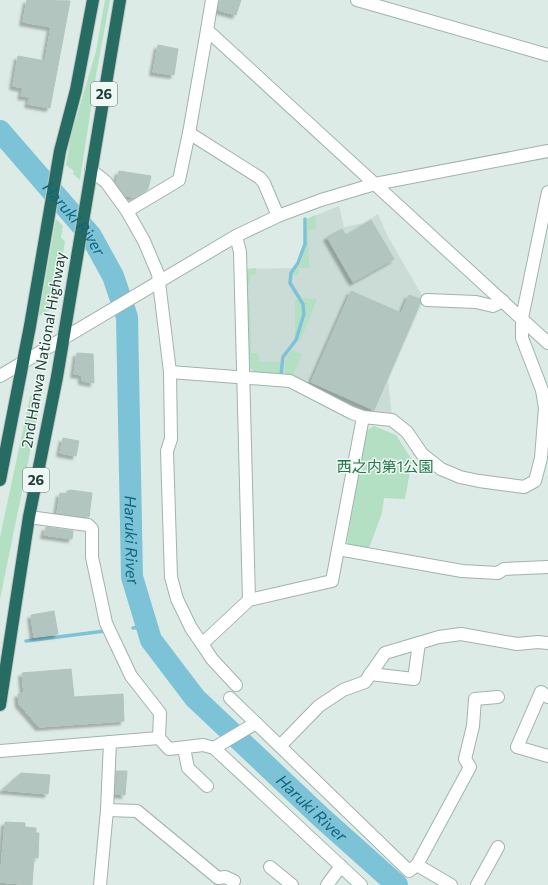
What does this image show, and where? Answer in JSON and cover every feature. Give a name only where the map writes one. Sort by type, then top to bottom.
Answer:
[{"type":"highway","name":"2nd Hanwa National Highway","points":[[0,480],[23,363],[60,152],[76,90],[93,0]]},
{"type":"highway","name":"2nd Hanwa National Highway","points":[[0,705],[29,517],[63,338],[120,0]]},
{"type":"street","points":[[127,211],[179,180],[189,133],[212,0]]},
{"type":"street","points":[[357,0],[548,55]]},
{"type":"street","points":[[207,30],[548,343]]},
{"type":"street","points":[[189,133],[260,178],[264,183],[278,216]]},
{"type":"street","points":[[0,376],[236,236],[278,216],[321,200],[375,184],[548,151]]},
{"type":"street","points":[[91,170],[106,182],[127,211],[144,242],[159,282],[170,372],[171,439],[167,451],[171,577],[177,599],[191,628],[212,659],[236,685]]},
{"type":"street","points":[[170,372],[290,381],[352,413],[364,417],[392,420],[407,432],[422,454],[441,469],[479,481],[524,487],[535,481],[541,458],[545,408],[542,390],[522,338],[522,318],[544,225],[548,192]]},
{"type":"street","points":[[236,236],[240,252],[249,600]]},
{"type":"street","points":[[427,300],[476,302],[493,306],[503,301]]},
{"type":"street","points":[[202,644],[249,600],[332,581],[364,417]]},
{"type":"street","points":[[29,517],[88,525],[92,529],[92,557],[106,622],[131,676],[160,713],[159,738],[170,749],[203,745],[217,746],[253,725]]},
{"type":"street","points":[[338,549],[462,572],[498,573],[504,569],[548,567]]},
{"type":"street","points":[[280,746],[320,706],[343,690],[365,682],[385,653],[439,637],[461,634],[517,644],[538,642],[548,643]]},
{"type":"street","points":[[370,674],[414,679],[419,643]]},
{"type":"street","points":[[548,697],[541,692],[516,747],[548,756]]},
{"type":"street","points":[[230,698],[253,725],[280,746],[409,871],[417,865],[470,767],[465,759],[473,726],[475,699],[498,696]]},
{"type":"street","points":[[0,751],[159,738]]},
{"type":"street","points":[[100,885],[107,810],[110,742]]},
{"type":"street","points":[[217,746],[361,885]]},
{"type":"street","points":[[184,748],[188,768],[207,786]]},
{"type":"street","points":[[107,810],[137,811],[217,881],[225,877],[234,881]]},
{"type":"street","points":[[477,885],[498,847]]},
{"type":"street","points":[[417,865],[451,885]]},
{"type":"street","points":[[327,885],[341,866]]},
{"type":"street","points":[[270,867],[292,885]]},
{"type":"shaded area","points":[[339,206],[344,227],[363,223],[378,214],[387,235],[424,299],[388,381],[392,416],[375,414],[346,404],[309,386],[306,382],[293,375],[248,367],[247,269],[296,268],[300,264],[306,246],[307,219]]},
{"type":"green space","points":[[105,0],[110,0],[96,75],[80,180],[73,174],[74,171],[66,165],[71,136],[96,51]]},
{"type":"green space","points":[[315,215],[316,229],[308,230],[309,268],[299,268],[299,275],[293,275],[300,264],[306,246],[307,219]]},
{"type":"green space","points":[[56,219],[63,226],[61,237],[65,242],[53,308],[39,316]]},
{"type":"green space","points":[[256,268],[256,274],[250,275],[250,285],[247,285],[247,269]]},
{"type":"green space","points":[[303,298],[317,299],[300,341],[297,340],[306,314]]},
{"type":"green space","points":[[295,299],[298,299],[302,308],[302,318],[295,338]]},
{"type":"green space","points":[[247,300],[250,300],[251,353],[258,353],[259,362],[280,362],[279,374],[256,373],[248,367]]},
{"type":"green space","points":[[292,350],[302,354],[293,375],[284,375],[286,359]]},
{"type":"green space","points":[[43,389],[0,599],[0,537],[30,397]]},
{"type":"green space","name":"西之内第1公園","points":[[374,426],[396,435],[412,460],[405,499],[384,498],[382,513],[368,551],[350,547],[347,541],[366,431]]},
{"type":"building","points":[[27,0],[70,1],[50,108],[28,104],[30,97],[21,96],[23,88],[13,86],[18,56],[45,61],[51,27],[23,22]]},
{"type":"building","points":[[220,0],[241,0],[236,15],[218,10]]},
{"type":"building","points":[[158,45],[178,49],[174,75],[153,72]]},
{"type":"building","points":[[119,171],[151,176],[148,189],[134,197],[125,196],[116,183]]},
{"type":"building","points":[[371,220],[394,259],[353,282],[327,237],[342,229],[346,235]]},
{"type":"building","points":[[351,291],[401,313],[409,295],[420,299],[420,303],[374,410],[311,382]]},
{"type":"building","points":[[77,353],[93,354],[94,383],[82,381],[82,375],[74,374]]},
{"type":"building","points":[[63,438],[79,441],[76,456],[60,453]]},
{"type":"building","points":[[70,490],[92,493],[89,517],[57,513],[60,493],[67,494],[67,491]]},
{"type":"building","points":[[46,527],[73,531],[72,539],[44,535]]},
{"type":"building","points":[[54,611],[58,634],[34,637],[31,615]]},
{"type":"building","points":[[71,669],[74,697],[123,694],[124,721],[39,727],[19,704],[18,694],[24,693],[22,673]]},
{"type":"building","points":[[116,771],[127,771],[125,795],[115,794]]},
{"type":"building","points":[[21,773],[50,775],[48,794],[2,790]]},
{"type":"building","points":[[5,822],[25,823],[25,827],[36,828],[36,833],[39,833],[38,858],[34,857],[32,885],[0,882]]},
{"type":"waterway","name":"Haruki River","points":[[0,131],[91,236],[113,276],[127,317],[132,577],[151,640],[195,698],[322,818],[397,885]]},
{"type":"waterway","points":[[281,374],[283,357],[296,340],[304,314],[303,304],[290,283],[291,273],[298,263],[305,244],[305,219]]},
{"type":"waterway","points":[[133,628],[146,626]]},
{"type":"waterway","points":[[26,641],[105,631]]}]
